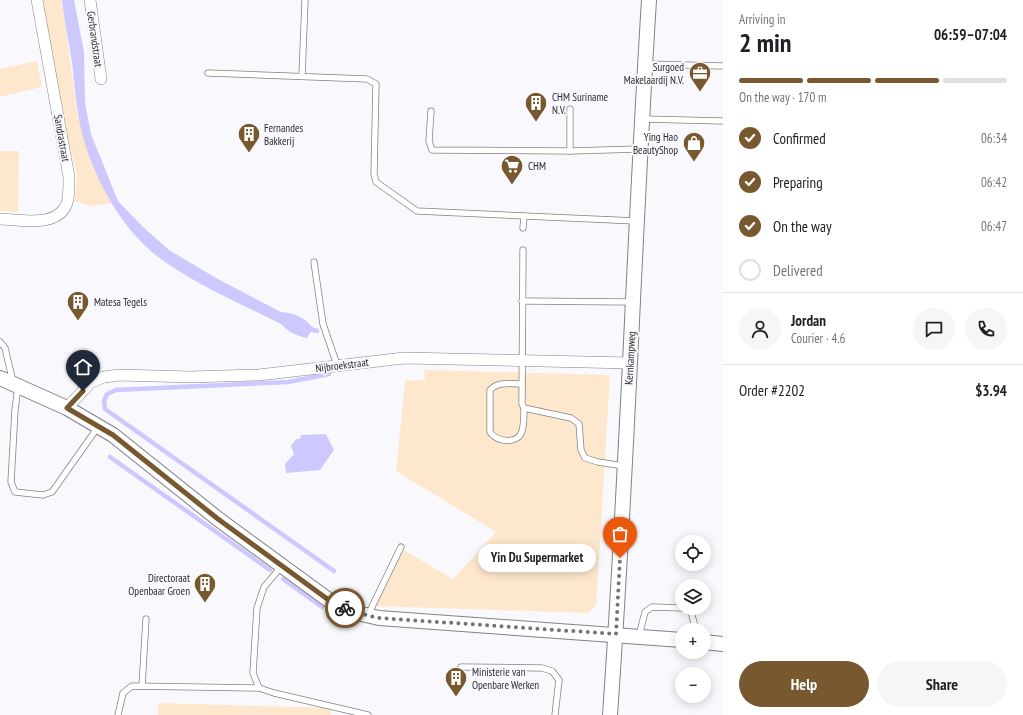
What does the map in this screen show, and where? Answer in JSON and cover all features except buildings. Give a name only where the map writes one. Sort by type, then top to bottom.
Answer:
[{"type":"street","name":"Sandrastraat","points":[[0,219],[47,220],[60,214],[68,200],[69,177],[37,0]]},
{"type":"street","name":"Gerbrandstraat","points":[[90,0],[101,79]]},
{"type":"street","name":"Kernkampweg","points":[[610,715],[616,634],[630,363],[639,149],[649,0]]},
{"type":"street","name":"Nijbroekstraat","points":[[67,408],[90,382],[104,377],[119,375],[190,377],[259,375],[404,358],[630,363]]},
{"type":"street","points":[[0,378],[67,408],[113,435],[218,519],[330,601],[353,612],[379,618],[616,634],[675,640]]},
{"type":"street","points":[[711,643],[723,644]]},
{"type":"lane","points":[[302,76],[305,0]]},
{"type":"lane","points":[[645,64],[723,66]]},
{"type":"lane","points":[[208,73],[367,79],[376,84],[374,174],[376,182],[417,211],[636,221]]},
{"type":"lane","points":[[570,109],[570,151]]},
{"type":"lane","points":[[431,111],[429,141],[432,150],[570,151],[639,149]]},
{"type":"lane","points":[[641,119],[723,122]]},
{"type":"lane","points":[[523,228],[524,216]]},
{"type":"lane","points":[[522,384],[494,385],[490,390],[490,432],[493,437],[499,440],[513,440],[519,436],[522,431],[524,408],[522,404],[523,250]]},
{"type":"lane","points":[[314,262],[323,324],[337,365]]},
{"type":"lane","points":[[522,301],[632,302]]},
{"type":"lane","points":[[0,342],[5,348],[16,385],[11,482],[15,492],[43,495],[52,492],[98,426]]},
{"type":"lane","points":[[524,408],[571,418],[579,424],[581,450],[585,458],[598,462],[624,466]]},
{"type":"lane","points":[[368,616],[401,547]]},
{"type":"lane","points":[[259,688],[253,673],[257,608],[264,587],[282,566]]},
{"type":"lane","points":[[638,637],[645,612],[648,609],[652,607],[675,608]]},
{"type":"lane","points":[[142,686],[146,619]]},
{"type":"lane","points":[[461,667],[542,668],[552,671],[559,680],[555,715]]},
{"type":"lane","points":[[118,715],[123,693],[127,688],[132,686],[142,686],[259,688],[274,693],[368,715]]},
{"type":"shaded area","points":[[42,0],[62,0],[77,111],[94,167],[112,203],[89,206],[75,201],[77,175],[60,106]]},
{"type":"shaded area","points":[[62,0],[74,0],[84,52],[85,103],[91,134],[118,201],[142,226],[169,250],[216,278],[281,312],[291,313],[303,318],[313,328],[307,338],[293,333],[281,324],[223,296],[181,273],[153,253],[128,226],[117,211],[107,195],[91,161],[82,134]]},
{"type":"shaded area","points":[[37,61],[42,87],[0,97],[0,69]]},
{"type":"shaded area","points":[[0,151],[19,151],[18,212],[0,211]]},
{"type":"shaded area","points":[[424,370],[610,375],[596,605],[588,613],[375,606],[402,549],[453,579],[496,532],[396,471],[405,381],[425,380]]},
{"type":"shaded area","points":[[326,434],[334,450],[320,470],[286,473],[285,464],[294,454],[291,446],[296,439],[300,439],[301,435]]},
{"type":"shaded area","points":[[158,703],[331,708],[331,715],[158,715]]},
{"type":"waterway","points":[[307,328],[317,331]]},
{"type":"waterway","points":[[329,374],[288,382],[116,390],[107,394],[104,401],[105,409],[334,571]]},
{"type":"waterway","points":[[110,457],[270,570]]},
{"type":"waterway","points":[[283,579],[322,607]]},
{"type":"way so far","points":[[345,608],[353,612],[379,618],[616,634],[620,558]]},
{"type":"place","name":"Surgoed Makelaardij N.V.","points":[[700,92]]},
{"type":"place","name":"CHM Suriname N.V.","points":[[536,122]]},
{"type":"place","name":"Fernandes Bakkerij","points":[[249,154]]},
{"type":"place","name":"Ying Hao BeautyShop","points":[[694,162]]},
{"type":"place","name":"CHM","points":[[512,186]]},
{"type":"place","name":"Matesa Tegels","points":[[78,322]]},
{"type":"place","name":"Yin Du Supermarket","points":[[620,558]]},
{"type":"place","name":"Directoraat Openbaar Groen","points":[[205,604]]},
{"type":"place","name":"Ministerie van Openbare Werken","points":[[456,698]]},
{"type":"route","points":[[83,391],[67,408],[113,435],[218,519],[330,601],[345,608]]}]
